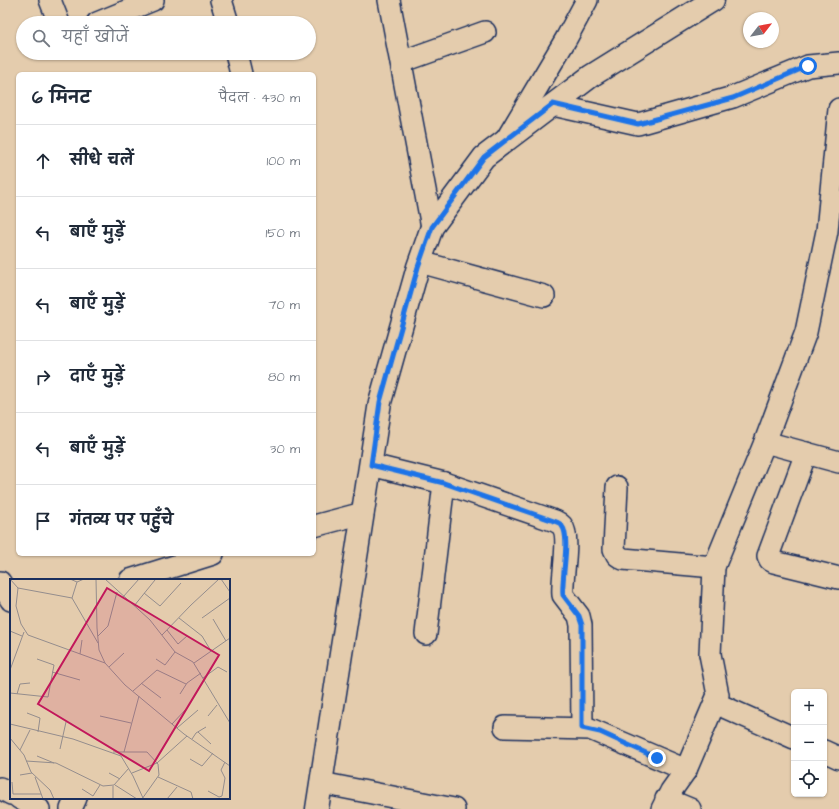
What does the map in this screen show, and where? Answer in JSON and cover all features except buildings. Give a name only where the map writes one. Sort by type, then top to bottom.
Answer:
[{"type":"main road","points":[[317,809],[380,402],[420,262],[432,227],[484,157],[591,76],[713,0]]},
{"type":"street","points":[[50,0],[56,16]]},
{"type":"street","points":[[114,16],[153,0]]},
{"type":"street","points":[[221,0],[226,16]]},
{"type":"street","points":[[389,0],[432,227]]},
{"type":"street","points":[[506,140],[566,39],[587,0]]},
{"type":"street","points":[[401,62],[485,32]]},
{"type":"street","points":[[238,60],[241,72]]},
{"type":"street","points":[[553,104],[638,124],[733,98],[808,66],[839,63]]},
{"type":"street","points":[[690,809],[664,804],[686,770],[718,695],[710,654],[714,567],[765,442],[806,332],[835,198],[839,111]]},
{"type":"street","points":[[420,262],[544,296]]},
{"type":"street","points":[[765,442],[839,462]]},
{"type":"street","points":[[806,453],[768,556],[770,560],[774,562],[839,578]]},
{"type":"street","points":[[371,465],[444,483],[554,521],[562,526],[565,534],[563,595],[579,616],[582,625],[582,728]]},
{"type":"street","points":[[426,634],[444,483]]},
{"type":"street","points":[[617,488],[614,549],[617,555],[623,559],[714,567]]},
{"type":"street","points":[[316,525],[363,513]]},
{"type":"street","points":[[133,579],[192,557]]},
{"type":"street","points":[[0,582],[10,598]]},
{"type":"street","points":[[715,703],[791,737]]},
{"type":"street","points":[[505,727],[582,728],[600,732],[686,770]]},
{"type":"street","points":[[321,783],[454,809]]},
{"type":"street","points":[[0,788],[10,793]]},
{"type":"street","points":[[20,799],[39,809]]},
{"type":"street","points":[[71,809],[76,799]]},
{"type":"route","points":[[657,758],[600,732],[582,728],[582,625],[579,616],[565,600],[563,595],[565,534],[562,526],[554,521],[444,483],[371,465],[380,402],[418,267],[432,227],[484,157],[553,104],[638,124],[733,98],[808,66]]}]
